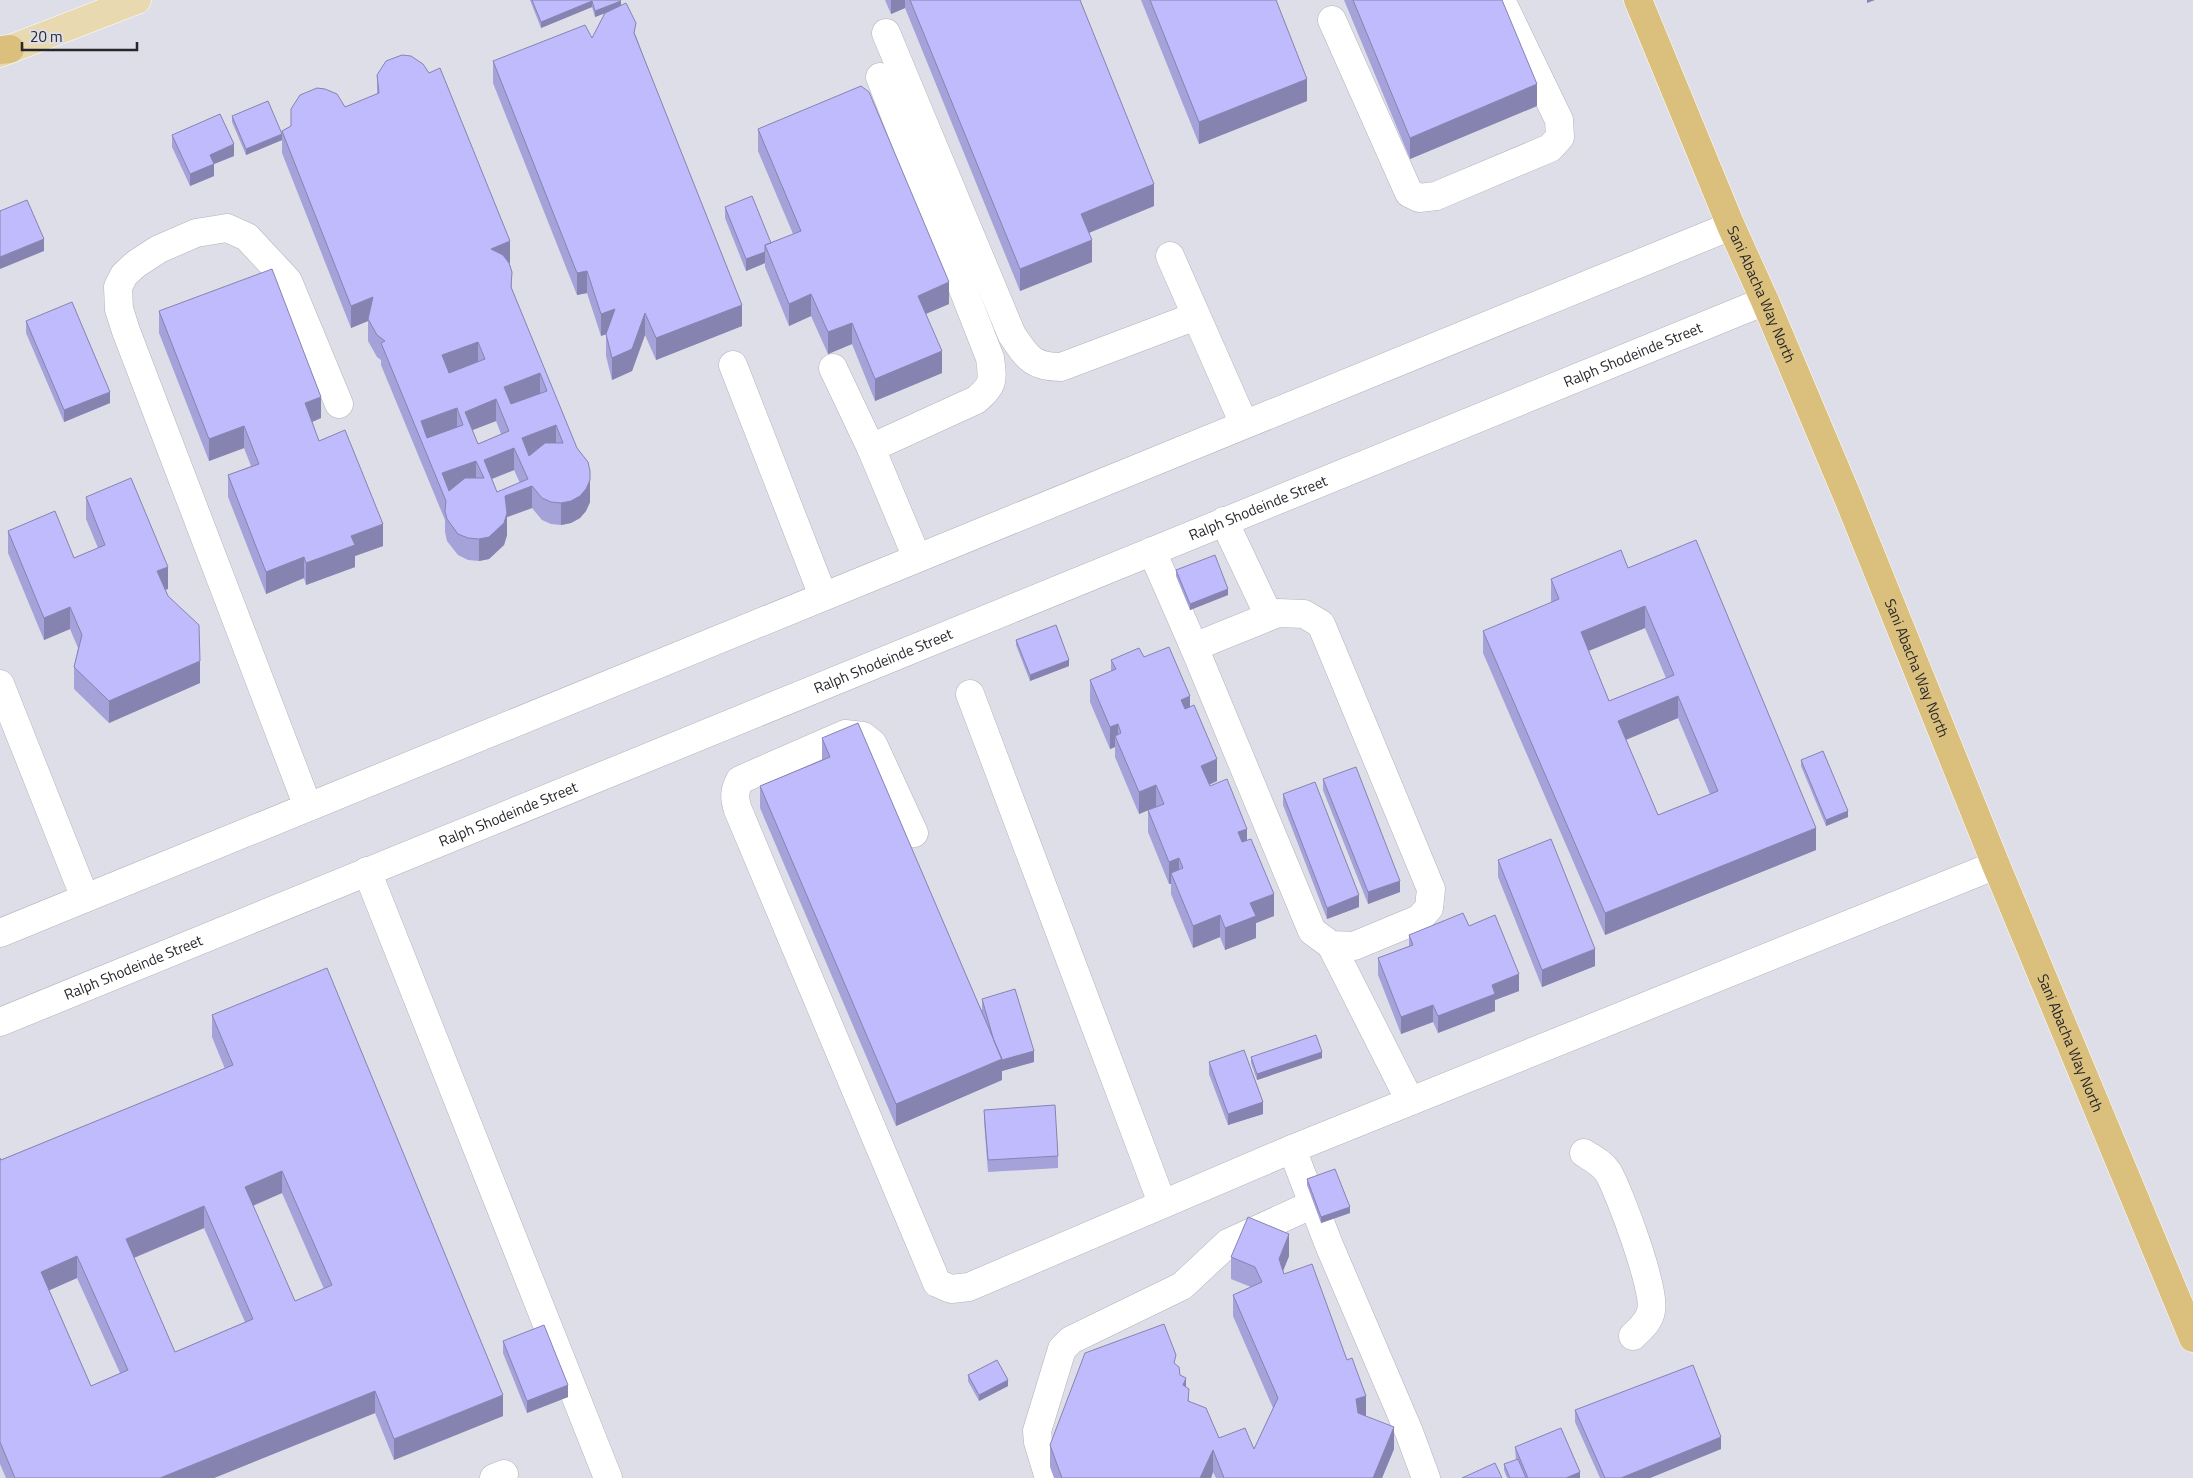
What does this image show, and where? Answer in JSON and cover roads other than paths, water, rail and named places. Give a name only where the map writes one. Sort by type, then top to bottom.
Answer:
[{"type":"highway","name":"Sani Abacha Way North","points":[[1638,0],[1731,226],[1765,300],[1848,498],[1996,864],[2193,1338]]},
{"type":"main road","points":[[3,51],[137,0]]},
{"type":"street","points":[[1332,20],[1410,193],[1420,198],[1436,196],[1550,148],[1560,137],[1559,120],[1501,0]]},
{"type":"street","points":[[886,33],[1012,335],[1026,356],[1035,364],[1047,367],[1061,367],[1196,316]]},
{"type":"street","points":[[871,448],[976,400],[989,389],[992,376],[990,358],[880,77]]},
{"type":"street","points":[[0,933],[1731,226]]},
{"type":"street","points":[[308,807],[126,330],[119,309],[118,287],[124,275],[136,264],[159,249],[196,233],[226,228],[247,236],[288,281],[339,404]]},
{"type":"street","points":[[1170,256],[1244,424]]},
{"type":"street","name":"Ralph Shodeinde Street","points":[[0,1022],[1765,300]]},
{"type":"street","points":[[733,365],[823,596]]},
{"type":"street","points":[[833,368],[871,448],[917,558]]},
{"type":"street","points":[[1224,521],[1269,616]]},
{"type":"street","points":[[1152,551],[1194,647],[1312,932],[1331,945],[1410,1101]]},
{"type":"street","points":[[1194,647],[1278,613],[1304,614],[1321,624],[1431,889],[1429,908],[1419,919],[1354,946],[1331,945]]},
{"type":"street","points":[[0,684],[86,898]]},
{"type":"street","points":[[970,694],[1162,1204]]},
{"type":"street","points":[[914,833],[873,744],[863,736],[845,734],[740,780],[735,789],[735,800],[738,810],[937,1283],[951,1289],[969,1287],[1292,1149],[1996,864]]},
{"type":"street","points":[[368,871],[608,1478]]},
{"type":"street","points":[[1292,1149],[1313,1204],[1409,1432],[1426,1478]]},
{"type":"street","points":[[1584,1153],[1607,1170],[1632,1233],[1651,1292],[1652,1310],[1646,1324],[1633,1336]]},
{"type":"street","points":[[1049,1478],[1038,1442],[1037,1431],[1062,1349],[1071,1340],[1182,1286],[1228,1243],[1313,1204]]}]
